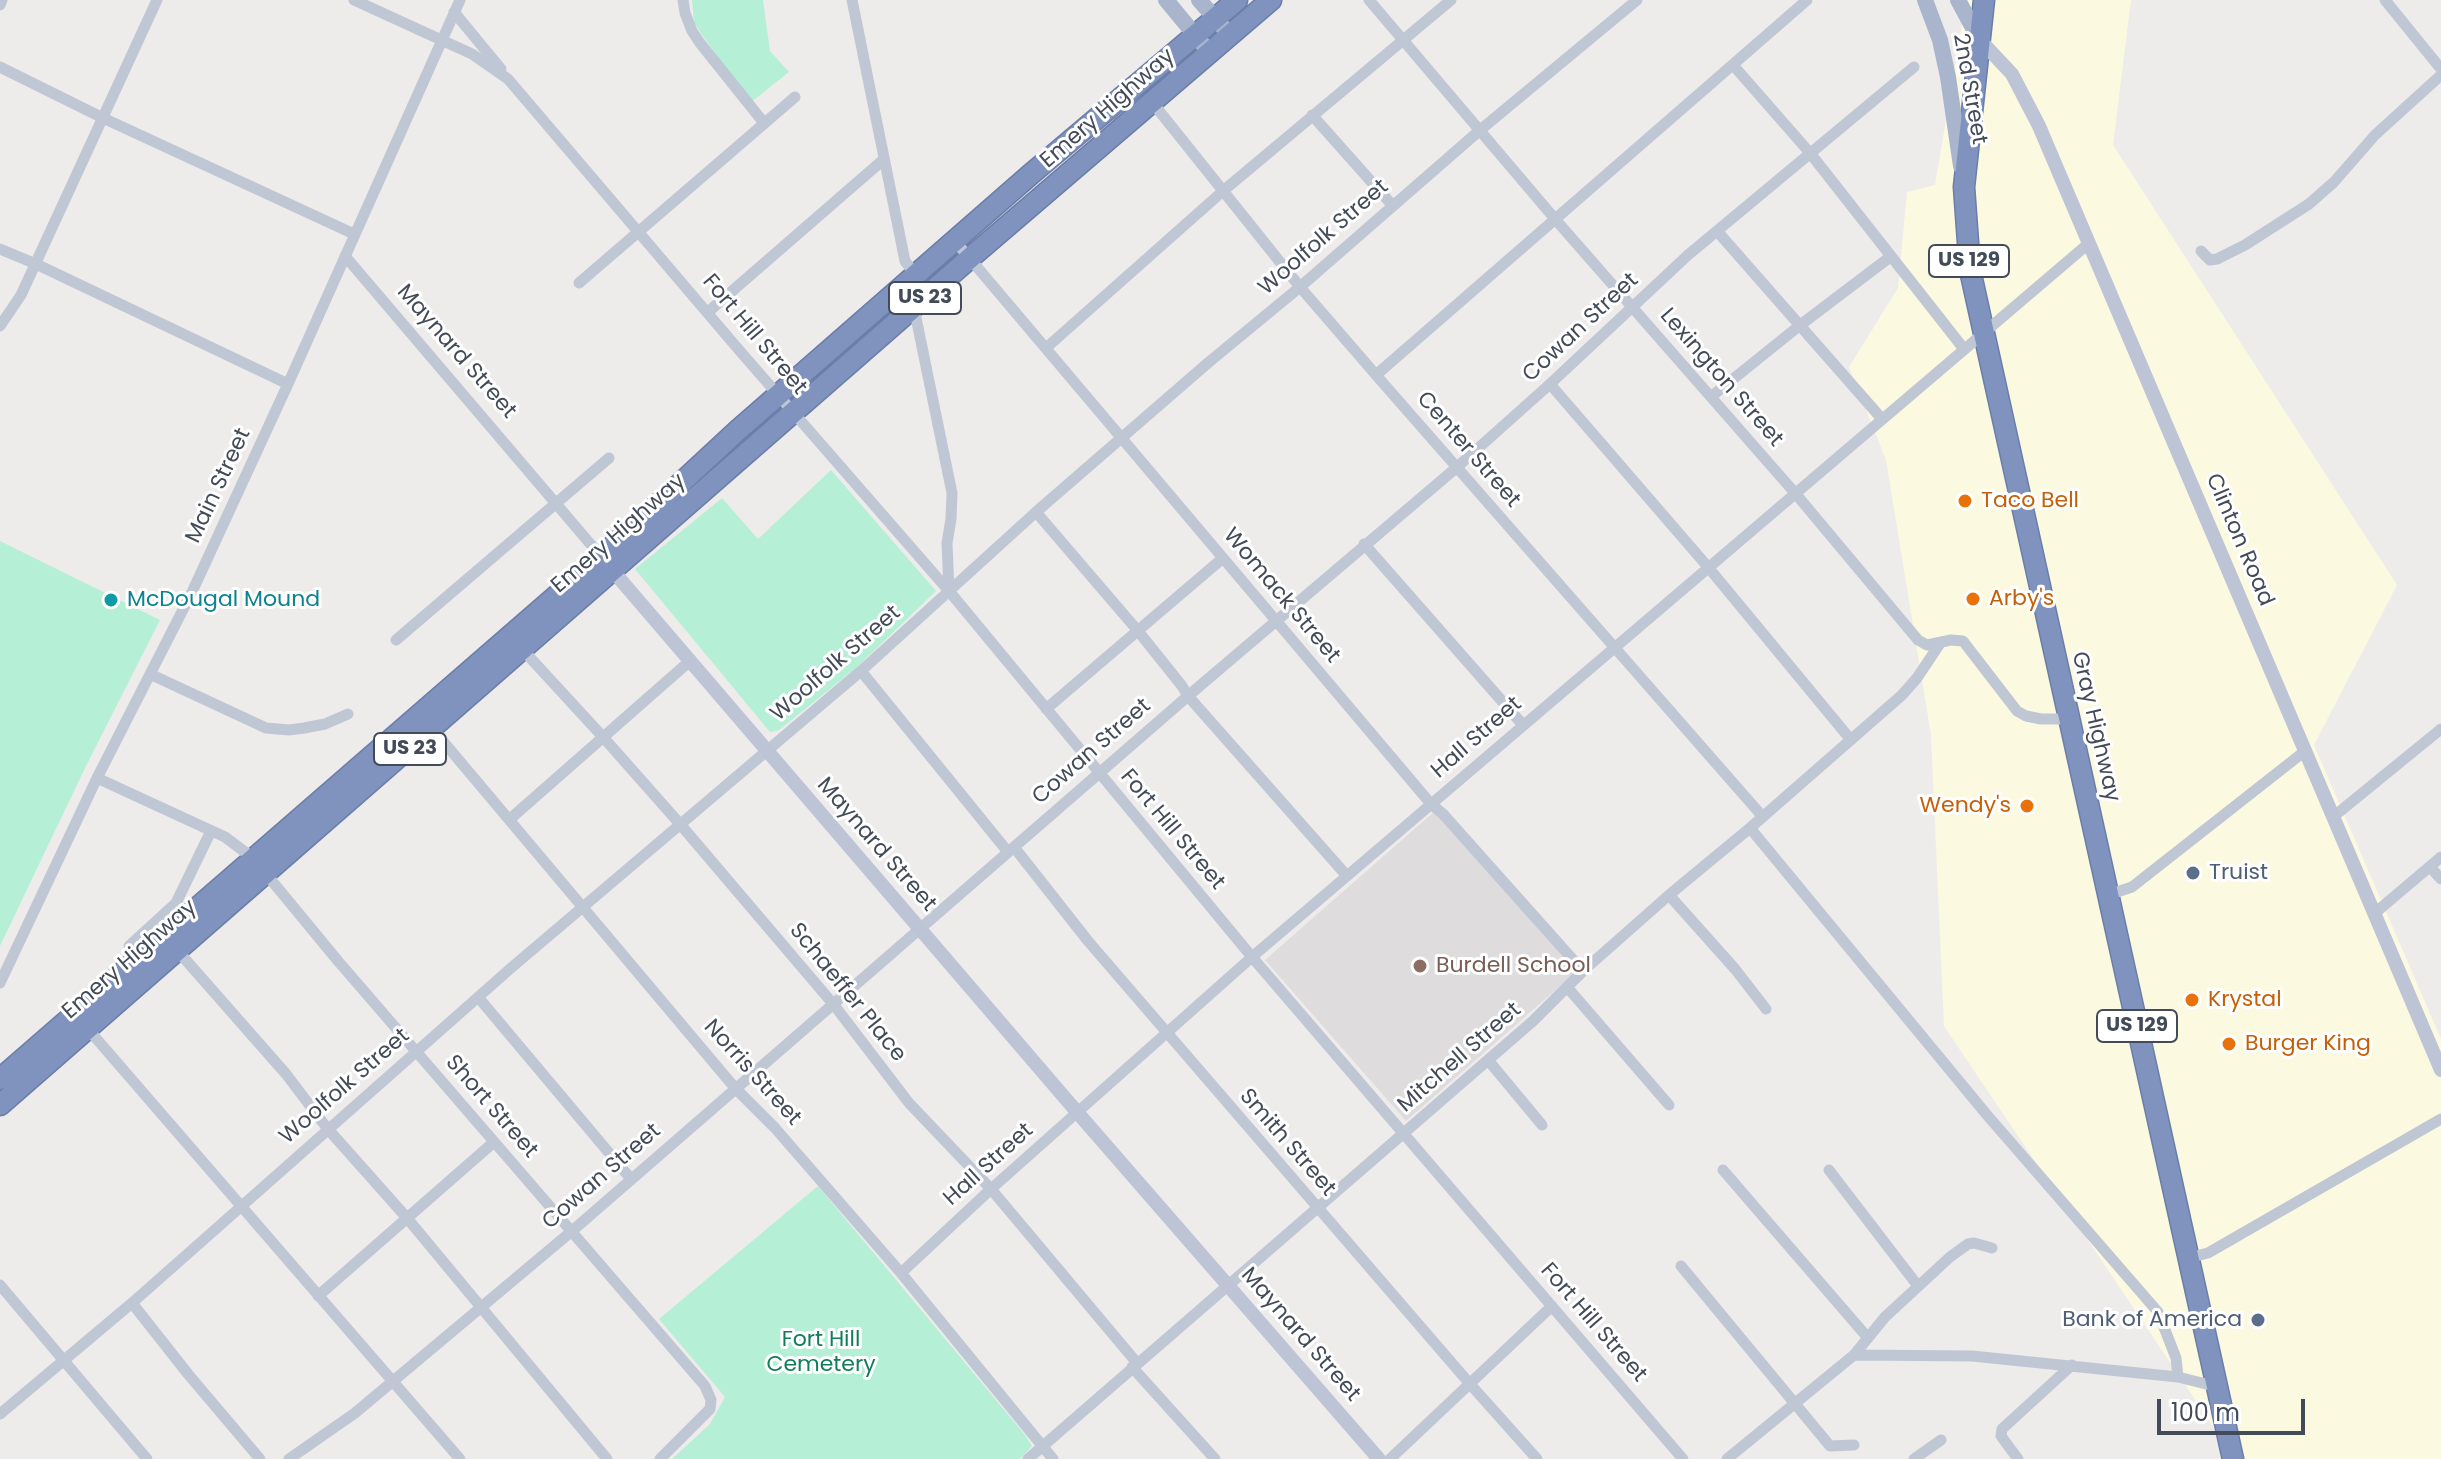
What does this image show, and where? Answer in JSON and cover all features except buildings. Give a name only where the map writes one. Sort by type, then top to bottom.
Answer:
[{"type":"highway","name":"Emery Highway","points":[[426,722],[523,650],[779,395],[1237,0]]},
{"type":"highway","name":"Emery Highway","points":[[0,1079],[260,865],[607,564],[793,412],[1271,0]]},
{"type":"highway","name":"Gray Highway","points":[[1984,0],[1964,187],[1970,270],[2218,1387],[2228,1457]]},
{"type":"highway","name":"Emery Highway","points":[[0,1105],[177,950],[260,865]]},
{"type":"main road","points":[[1166,0],[1210,53]]},
{"type":"main road","points":[[1199,0],[1230,35]]},
{"type":"main road","name":"2nd Street","points":[[1925,0],[1940,40],[1949,79],[1964,187]]},
{"type":"main road","name":"2nd Street","points":[[1958,0],[1979,39]]},
{"type":"street","points":[[0,326],[21,295],[36,264],[157,0]]},
{"type":"street","name":"Fort Hill Street","points":[[354,0],[485,61],[508,79]]},
{"type":"street","name":"Main Street","points":[[0,983],[97,778],[152,675],[288,384],[460,0]]},
{"type":"street","points":[[683,0],[692,31],[764,123]]},
{"type":"street","points":[[852,0],[905,261],[916,276]]},
{"type":"street","name":"Lexington Street","points":[[1369,0],[1555,219],[1712,396],[1918,640],[1927,645],[1963,641],[2008,699],[2026,716],[2070,719]]},
{"type":"street","points":[[1046,348],[1223,191],[1451,0]]},
{"type":"street","name":"Woolfolk Street","points":[[0,1414],[132,1303],[478,997],[861,671],[1122,437],[1637,0]]},
{"type":"street","points":[[1376,375],[1807,0]]},
{"type":"street","points":[[2201,251],[2210,260],[2217,259],[2309,204],[2334,182],[2440,69],[2385,0]]},
{"type":"street","name":"Fort Hill Street","points":[[454,12],[508,79],[949,591],[1252,957],[1683,1459]]},
{"type":"street","name":"Clinton Road","points":[[1979,39],[2012,74],[2022,92],[2441,1070]]},
{"type":"street","points":[[1733,65],[1810,153],[1964,349]]},
{"type":"street","points":[[0,67],[354,234]]},
{"type":"street","name":"Cowan Street","points":[[289,1459],[326,1435],[572,1231],[1364,544],[1456,468],[1717,231],[1914,67]]},
{"type":"street","points":[[579,283],[795,97]]},
{"type":"street","name":"Center Street","points":[[1152,102],[1300,287],[1763,817]]},
{"type":"street","points":[[1312,115],[1393,206]]},
{"type":"street","points":[[708,312],[883,160]]},
{"type":"street","points":[[1717,231],[1882,419]]},
{"type":"street","name":"Womack Street","points":[[955,241],[1431,804],[1583,971]]},
{"type":"street","name":"Hall Street","points":[[901,1273],[1252,957],[2088,244]]},
{"type":"street","points":[[0,249],[288,384]]},
{"type":"street","name":"Maynard Street","points":[[345,256],[1077,1112],[1379,1459]]},
{"type":"street","points":[[1712,396],[1890,257]]},
{"type":"street","points":[[914,308],[952,493],[947,543],[949,591]]},
{"type":"street","points":[[1550,384],[1708,567],[1851,740]]},
{"type":"street","points":[[396,640],[609,458]]},
{"type":"street","points":[[1036,512],[1138,631],[1188,696],[1347,876]]},
{"type":"street","points":[[927,566],[940,556],[947,543]]},
{"type":"street","points":[[1364,544],[1523,725]]},
{"type":"street","points":[[1046,709],[1223,558]]},
{"type":"street","name":"Mitchell Street","points":[[1028,1459],[1541,1014],[1583,971],[1669,895],[1902,695],[1941,642]]},
{"type":"street","name":"Schaeffer Place","points":[[523,650],[680,824],[834,1005],[909,1103],[991,1189],[1215,1459]]},
{"type":"street","points":[[510,819],[691,660]]},
{"type":"street","name":"Smith Street","points":[[861,671],[1317,1208],[1537,1459]]},
{"type":"street","points":[[152,675],[266,728],[304,728],[325,724],[348,714]]},
{"type":"street","name":"Norris Street","points":[[426,722],[735,1088],[775,1128],[901,1273],[1053,1459]]},
{"type":"street","points":[[2333,817],[2441,729]]},
{"type":"street","points":[[2108,895],[2132,887],[2305,751]]},
{"type":"street","name":"Short Street","points":[[97,778],[237,844],[260,865],[338,961],[705,1386],[711,1400],[710,1409],[660,1459]]},
{"type":"street","points":[[1750,828],[1987,1115],[2158,1312],[2176,1358],[2178,1377]]},
{"type":"street","points":[[129,946],[176,903],[211,831]]},
{"type":"street","points":[[2375,913],[2441,857]]},
{"type":"street","points":[[2430,867],[2441,879]]},
{"type":"street","points":[[1669,895],[1766,1009]]},
{"type":"street","points":[[177,950],[286,1074],[327,1128],[407,1218],[607,1459]]},
{"type":"street","points":[[1567,987],[1669,1105]]},
{"type":"street","points":[[478,997],[631,1179]]},
{"type":"street","points":[[88,1029],[460,1459]]},
{"type":"street","points":[[1488,1060],[1542,1125]]},
{"type":"street","points":[[2188,1258],[2208,1253],[2441,1119]]},
{"type":"street","points":[[318,1296],[494,1142]]},
{"type":"street","points":[[1723,1170],[1868,1338]]},
{"type":"street","points":[[1829,1170],[1918,1286]]},
{"type":"street","points":[[1727,1459],[1854,1355],[1885,1317],[1968,1244],[1984,1244],[1992,1248]]},
{"type":"street","points":[[1681,1266],[1830,1446],[1854,1445]]},
{"type":"street","points":[[0,1285],[147,1459]]},
{"type":"street","points":[[132,1303],[260,1459]]},
{"type":"street","points":[[1390,1459],[1552,1306]]},
{"type":"street","points":[[1854,1355],[1972,1356],[2178,1377],[2218,1387]]},
{"type":"street","points":[[2018,1459],[2001,1436],[2002,1429],[2072,1365]]},
{"type":"street","points":[[1914,1459],[1941,1440]]},
{"type":"shaded area","points":[[1966,0],[2131,0],[2113,145],[2397,585],[2314,745],[2441,1039],[2441,1459],[2218,1459],[2231,1453],[1944,1026],[1931,735],[1886,460],[1849,367],[1898,288],[1907,192],[1935,185]]},
{"type":"shaded area","name":"Burdell School","points":[[1435,811],[1576,972],[1406,1121],[1265,960]]},
{"type":"green space","points":[[692,0],[763,0],[770,51],[789,72],[750,103],[694,23]]},
{"type":"green space","points":[[831,470],[936,591],[857,667],[779,730],[770,732],[635,569],[722,498],[758,539]]},
{"type":"green space","points":[[0,541],[160,620],[0,946]]},
{"type":"green space","name":"Fort Hill Cemetery","points":[[818,1186],[1025,1435],[1032,1446],[1020,1459],[672,1459],[710,1424],[725,1397],[659,1319]]},
{"type":"place","name":"Taco Bell","points":[[1965,501]]},
{"type":"place","name":"Arby's","points":[[1973,599]]},
{"type":"place","name":"McDougal Mound","points":[[111,600]]},
{"type":"place","name":"Wendy's","points":[[2027,806]]},
{"type":"place","name":"Truist","points":[[2193,873]]},
{"type":"place","name":"Burdell School","points":[[1420,966]]},
{"type":"place","name":"Krystal","points":[[2192,1000]]},
{"type":"place","name":"Burger King","points":[[2229,1044]]},
{"type":"place","name":"Bank of America","points":[[2258,1320]]}]
